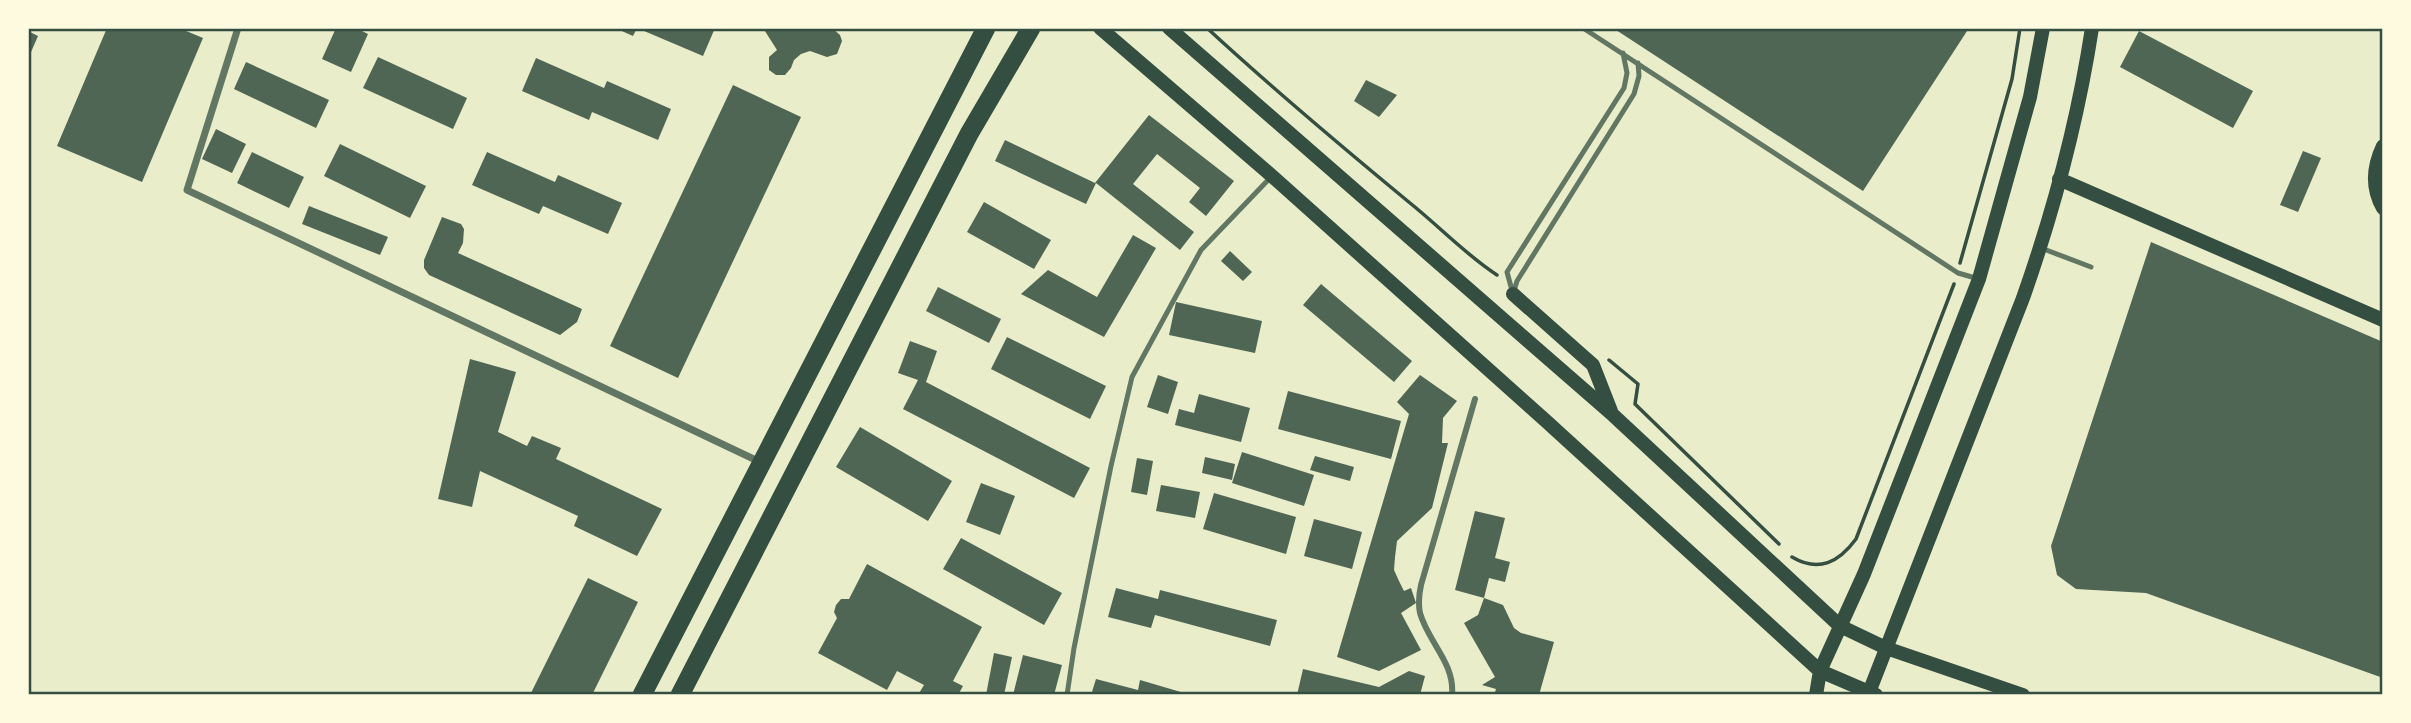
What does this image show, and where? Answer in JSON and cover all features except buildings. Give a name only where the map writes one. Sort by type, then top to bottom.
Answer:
[{"type":"highway","points":[[642,695],[986,28]]},
{"type":"highway","points":[[680,695],[969,134],[1031,28]]},
{"type":"main road","points":[[1100,28],[1272,176],[1820,671],[1871,694],[1886,648],[2041,248],[2086,65],[2092,28]]},
{"type":"main road","points":[[1169,28],[1612,415],[1840,626],[1886,648],[2023,695]]},
{"type":"main road","points":[[1816,695],[1820,671],[1864,574],[1979,279],[2030,97],[2043,28]]},
{"type":"main road","points":[[2383,146],[2374,173],[2374,188],[2383,208]]},
{"type":"main road","points":[[2059,179],[2383,320]]},
{"type":"main road","points":[[1510,288],[1593,365],[1612,415]]},
{"type":"street","points":[[238,28],[187,190],[760,463]]},
{"type":"street","points":[[1452,695],[1451,674],[1421,615],[1418,602],[1475,399]]},
{"type":"lane","points":[[1583,28],[1958,272],[1979,279]]},
{"type":"lane","points":[[1510,288],[1507,272],[1624,88],[1627,73],[1623,53]]},
{"type":"lane","points":[[1510,288],[1517,281],[1634,94],[1639,76],[1638,63]]},
{"type":"lane","points":[[1067,695],[1103,505],[1132,377],[1201,250],[1272,176]]},
{"type":"lane","points":[[2041,248],[2091,267]]},
{"type":"path","points":[[1207,28],[1281,97],[1443,230],[1474,261],[1510,288]]},
{"type":"path","points":[[1609,360],[1638,384],[1635,404],[1793,558],[1812,565],[1835,561],[1845,554],[1856,539],[1958,272],[2012,79],[2020,28]]}]
